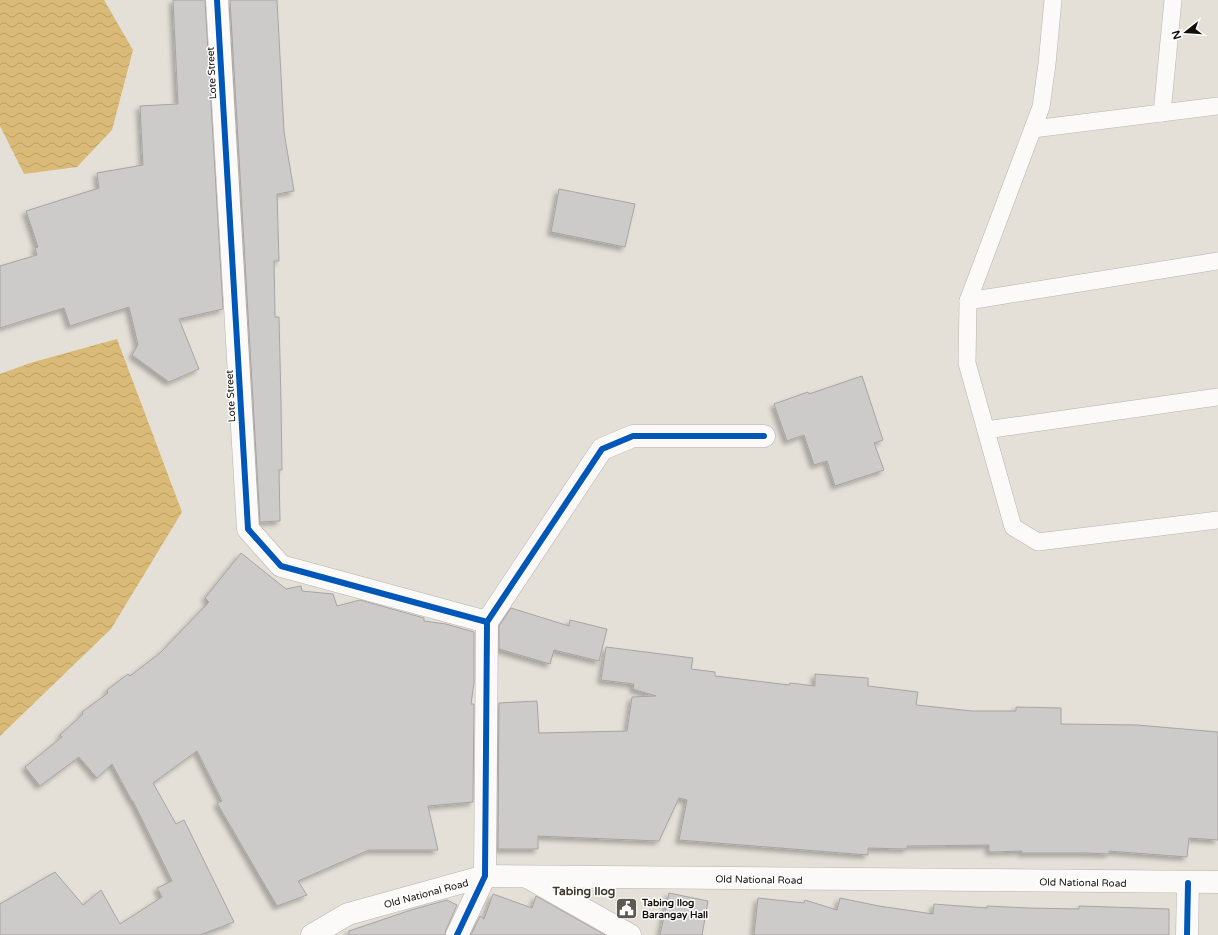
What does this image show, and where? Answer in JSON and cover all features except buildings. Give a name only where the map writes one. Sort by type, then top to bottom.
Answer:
[{"type":"street","name":"Lote Street","points":[[217,0],[248,529],[281,566],[487,622]]},
{"type":"street","points":[[458,935],[485,876],[487,622],[602,449],[634,436],[764,436]]},
{"type":"street","name":"Old National Road","points":[[312,935],[348,914],[485,876],[1188,883],[1218,882]]},
{"type":"street","points":[[527,877],[630,935]]},
{"type":"street","points":[[1187,935],[1188,883]]},
{"type":"lane","points":[[1053,0],[1047,64],[1040,107],[968,301],[967,363],[1013,527],[1038,542],[1218,520]]},
{"type":"lane","points":[[1162,113],[1173,0]]},
{"type":"lane","points":[[1033,129],[1218,106]]},
{"type":"lane","points":[[968,301],[1218,261]]},
{"type":"lane","points":[[986,430],[1218,397]]},
{"type":"water","points":[[0,0],[104,0],[133,50],[112,130],[77,167],[24,174],[0,126]]},
{"type":"water","points":[[117,339],[182,512],[111,629],[0,736],[0,374],[30,363]]},
{"type":"cycle path","points":[[217,0],[248,529],[281,566],[487,622]]},
{"type":"cycle path","points":[[457,935],[485,876],[487,622],[602,449],[633,436],[764,436]]},
{"type":"cycle path","points":[[1187,935],[1188,883]]},
{"type":"place","name":"Tabing Ilog Barangay Hall","points":[[627,908]]},
{"type":"district","name":"Tabing Ilog","points":[[584,891]]}]
